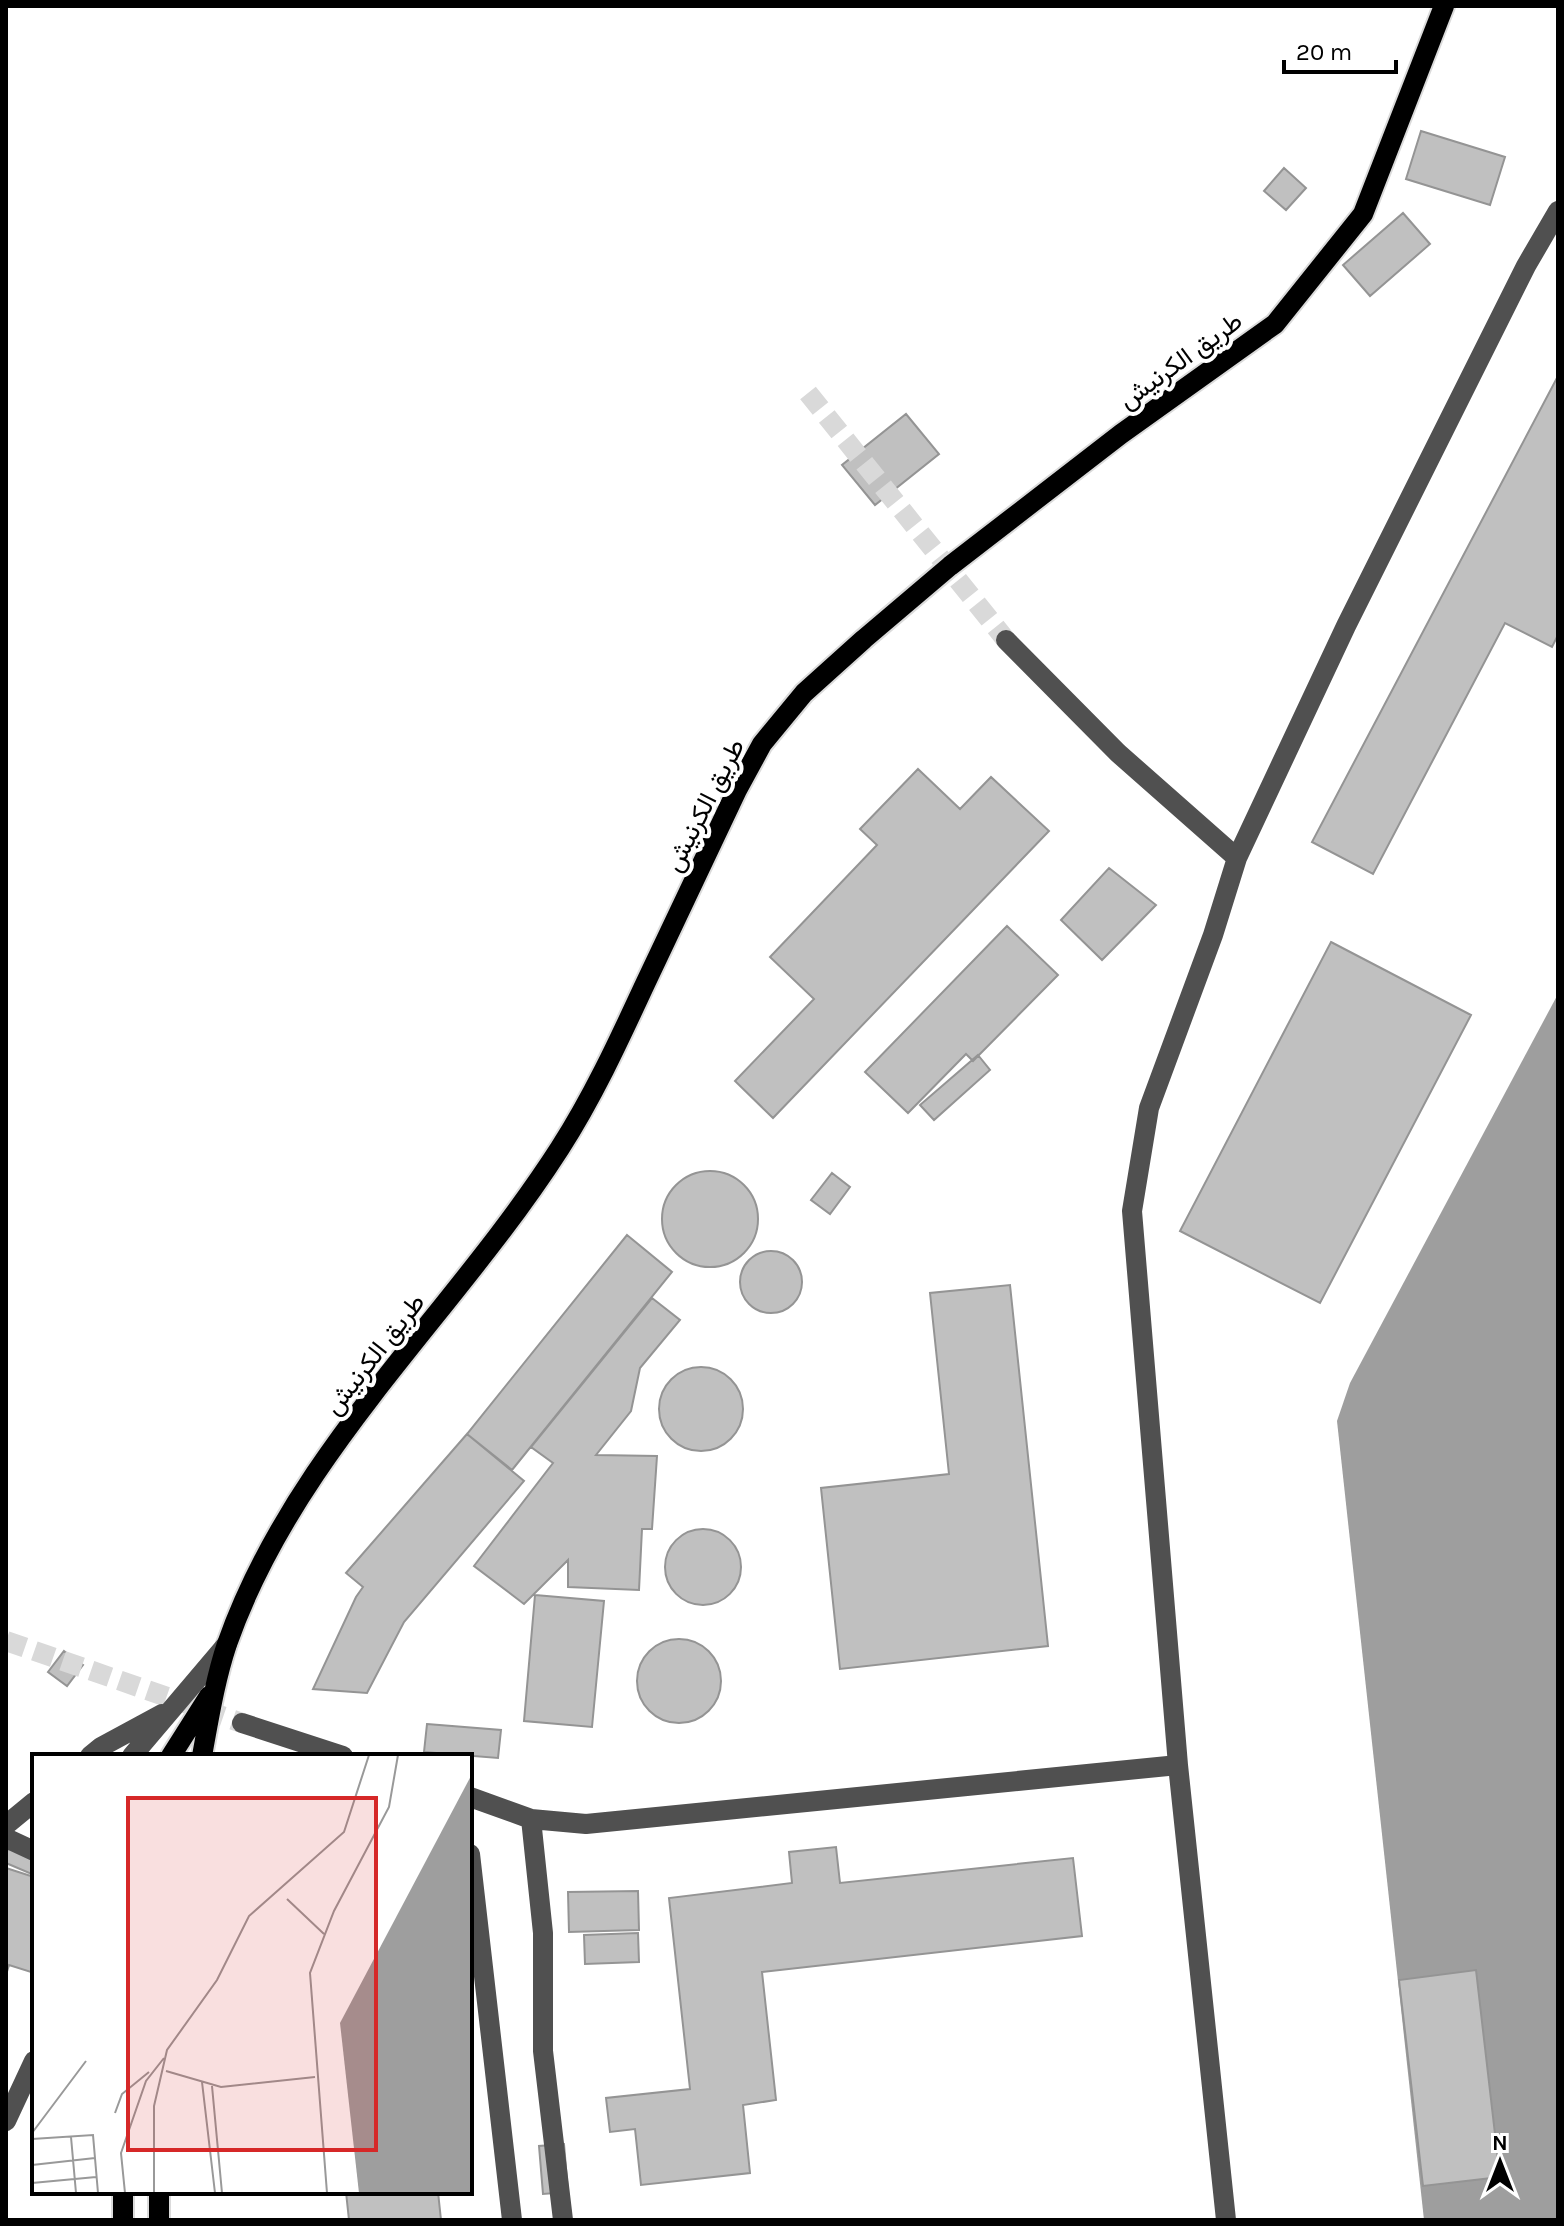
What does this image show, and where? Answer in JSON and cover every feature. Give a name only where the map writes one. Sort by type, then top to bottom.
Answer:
[{"type":"main road","name":"طريق الكرنيش","points":[[215,1686],[227,1644],[247,1595],[288,1519],[344,1431],[493,1246],[560,1148],[600,1080],[737,790],[762,744],[804,693],[950,566],[1121,434],[1275,324],[1363,214],[1444,6]]},
{"type":"main road","points":[[172,1754],[215,1686]]},
{"type":"main road","points":[[202,1754],[215,1686]]},
{"type":"main road","points":[[123,2194],[123,2220]]},
{"type":"main road","points":[[159,2194],[159,2220]]},
{"type":"street","points":[[1226,2220],[1178,1765],[1132,1211],[1149,1108],[1213,935],[1237,858],[1346,626],[1526,266],[1558,211]]},
{"type":"street","points":[[1006,640],[1118,753],[1237,858]]},
{"type":"street","points":[[134,1754],[227,1644]]},
{"type":"street","points":[[92,1754],[169,1710]]},
{"type":"street","points":[[242,1723],[337,1754]]},
{"type":"street","points":[[472,1798],[531,1819],[586,1824],[1178,1765]]},
{"type":"street","points":[[6,1825],[32,1804]]},
{"type":"street","points":[[531,1819],[543,1933],[543,2051],[563,2220]]},
{"type":"street","points":[[6,1838],[32,1850]]},
{"type":"street","points":[[472,1871],[512,2220]]},
{"type":"street","points":[[6,2121],[32,2065]]},
{"type":"shaded area","points":[[1558,994],[1558,2220],[1424,2220],[1337,1421],[1350,1383]]},
{"type":"building","points":[[1421,131],[1505,157],[1490,205],[1406,179]]},
{"type":"building","points":[[1284,168],[1306,188],[1286,210],[1264,191]]},
{"type":"building","points":[[1403,213],[1430,244],[1370,296],[1343,265]]},
{"type":"building","points":[[1558,376],[1558,635],[1552,647],[1505,623],[1373,874],[1312,842]]},
{"type":"building","points":[[906,414],[939,454],[875,505],[842,465]]},
{"type":"building","points":[[918,769],[960,809],[991,777],[1049,831],[773,1118],[735,1081],[814,999],[770,957],[877,845],[860,829]]},
{"type":"building","points":[[1109,868],[1156,905],[1102,960],[1061,920]]},
{"type":"building","points":[[1007,926],[1058,975],[973,1061],[966,1054],[908,1113],[865,1072]]},
{"type":"building","points":[[1331,942],[1471,1015],[1320,1303],[1180,1231]]},
{"type":"building","points":[[978,1055],[990,1070],[934,1120],[920,1105]]},
{"type":"building","points":[[710,1171],[728,1174],[744,1185],[755,1201],[758,1219],[755,1237],[744,1253],[728,1264],[710,1267],[692,1264],[676,1253],[665,1237],[662,1219],[665,1201],[676,1185],[692,1174]]},
{"type":"building","points":[[832,1173],[850,1187],[830,1214],[811,1200]]},
{"type":"building","points":[[627,1235],[672,1272],[512,1470],[467,1434]]},
{"type":"building","points":[[771,1251],[783,1253],[793,1260],[800,1270],[800,1294],[793,1304],[783,1311],[771,1313],[759,1311],[749,1304],[742,1294],[740,1282],[742,1270],[749,1260],[759,1253]]},
{"type":"building","points":[[1010,1285],[1048,1646],[840,1669],[821,1488],[949,1474],[930,1293]]},
{"type":"building","points":[[652,1298],[680,1320],[640,1368],[631,1411],[596,1455],[657,1456],[652,1529],[642,1529],[639,1590],[568,1587],[568,1560],[524,1604],[474,1566],[553,1463],[531,1447]]},
{"type":"building","points":[[701,1367],[717,1370],[731,1379],[740,1393],[743,1409],[740,1425],[731,1439],[717,1448],[701,1451],[685,1448],[671,1439],[662,1425],[659,1409],[662,1393],[671,1379],[685,1370]]},
{"type":"building","points":[[467,1434],[524,1481],[404,1622],[367,1693],[313,1689],[363,1587],[346,1573]]},
{"type":"building","points":[[703,1529],[717,1532],[730,1540],[738,1553],[741,1567],[738,1581],[730,1594],[717,1602],[703,1605],[689,1602],[676,1594],[668,1581],[665,1567],[668,1553],[676,1540],[689,1532]]},
{"type":"building","points":[[535,1595],[604,1601],[592,1727],[524,1721]]},
{"type":"building","points":[[679,1639],[695,1642],[709,1651],[718,1665],[721,1681],[718,1697],[709,1711],[695,1720],[679,1723],[663,1720],[649,1711],[640,1697],[637,1681],[640,1665],[649,1651],[663,1642]]},
{"type":"building","points":[[64,1651],[83,1665],[67,1686],[48,1672]]},
{"type":"building","points":[[427,1724],[501,1730],[498,1758],[424,1752]]},
{"type":"building","points":[[14,1834],[32,1841],[32,1874],[6,1863]]},
{"type":"building","points":[[836,1847],[840,1883],[1073,1858],[1082,1936],[762,1972],[776,2100],[743,2105],[750,2173],[641,2185],[635,2129],[610,2132],[606,2098],[690,2089],[669,1898],[792,1883],[789,1852]]},
{"type":"building","points":[[6,1868],[32,1876],[32,1972],[9,1965],[6,1975]]},
{"type":"building","points":[[638,1891],[639,1930],[569,1932],[568,1892]]},
{"type":"building","points":[[638,1933],[639,1962],[585,1964],[584,1935]]},
{"type":"building","points":[[1476,1970],[1500,2177],[1423,2186],[1399,1980]]},
{"type":"building","points":[[564,2144],[568,2192],[543,2194],[539,2146]]},
{"type":"building","points":[[346,2194],[438,2194],[441,2220],[349,2220]]},
{"type":"tunnel","points":[[808,393],[1006,640]]},
{"type":"tunnel","points":[[6,1641],[242,1723]]}]
